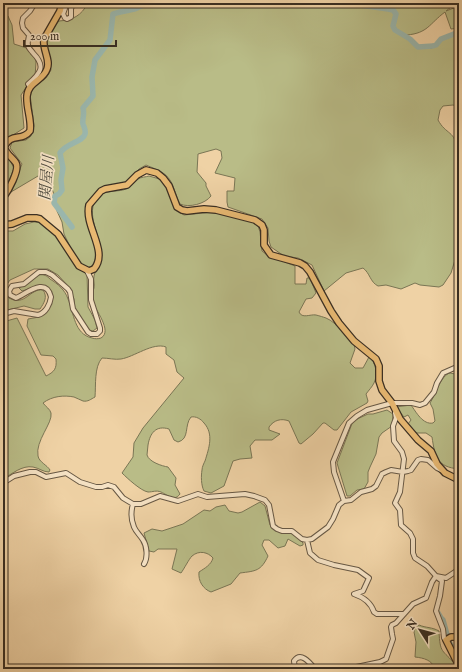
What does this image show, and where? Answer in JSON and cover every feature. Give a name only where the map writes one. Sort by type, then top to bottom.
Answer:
[{"type":"main road","points":[[3,198],[9,189],[17,168],[15,161],[6,152],[4,147],[11,138],[26,136],[30,131],[27,96],[30,86],[47,70],[48,65],[43,43],[60,11],[62,3]]},
{"type":"main road","points":[[3,225],[12,224],[28,218],[40,219],[58,234],[78,266],[87,271],[94,269],[99,260],[100,253],[89,220],[88,208],[91,201],[102,191],[127,185],[142,171],[152,171],[163,178],[169,186],[177,206],[182,210],[216,210],[255,220],[264,230],[264,245],[271,254],[300,263],[310,272],[330,311],[339,323],[354,341],[376,359],[379,364],[379,381],[382,390],[392,403],[400,419],[418,440],[431,451],[437,464],[442,470],[459,480]]},
{"type":"main road","points":[[459,637],[448,639],[459,666]]},
{"type":"street","points":[[30,86],[28,84],[37,76],[41,67],[41,62],[29,48],[29,36],[22,23],[23,18],[30,12],[34,3]]},
{"type":"street","points":[[67,3],[63,14],[67,19],[71,17],[71,9],[74,3]]},
{"type":"street","points":[[3,314],[14,311],[38,315],[42,314],[49,304],[51,297],[45,288],[38,286],[16,298],[10,295],[9,291],[12,286],[24,284],[39,272],[43,271],[58,279],[68,289],[73,308],[88,332],[91,334],[97,334],[100,331],[100,328],[91,300],[91,279],[87,271]]},
{"type":"street","points":[[344,501],[334,472],[333,462],[349,423],[367,410],[392,403],[412,403],[420,405],[426,403],[434,392],[443,373],[459,366]]},
{"type":"street","points":[[395,409],[396,418],[393,426],[394,441],[403,455],[403,472],[400,492],[395,503],[400,510],[401,526],[410,533],[415,558],[427,566],[442,580],[436,610],[443,629],[444,638],[448,639]]},
{"type":"street","points":[[3,483],[14,476],[30,472],[36,472],[46,477],[66,473],[80,482],[96,487],[114,487],[123,498],[133,504],[141,504],[160,496],[178,501],[198,494],[207,497],[245,494],[265,500],[269,505],[273,526],[277,529],[282,531],[292,531],[302,539],[307,540],[312,539],[328,527],[334,519],[339,505],[344,501],[351,500],[361,492],[372,489],[376,486],[382,474],[391,470],[403,472],[411,470],[421,459],[428,460],[437,468],[442,470]]},
{"type":"street","points":[[133,504],[133,526],[146,547],[147,561],[144,564]]},
{"type":"street","points":[[307,540],[310,553],[318,560],[358,570],[368,578],[363,591],[354,594],[363,596],[373,607],[374,612],[377,614],[404,614]]},
{"type":"street","points":[[436,576],[446,578],[459,570]]},
{"type":"street","points":[[347,669],[380,662],[386,659],[393,639],[391,627],[414,604],[426,598],[436,576]]},
{"type":"street","points":[[295,669],[294,661],[296,658],[300,657],[307,660],[315,669]]},
{"type":"green space","points":[[88,3],[456,3],[446,11],[459,6],[459,28],[451,29],[445,12],[424,30],[407,35],[412,44],[421,48],[432,48],[444,39],[459,35],[459,107],[453,105],[443,106],[440,110],[438,120],[455,139],[458,151],[459,243],[455,248],[455,260],[451,273],[443,285],[439,287],[415,283],[401,289],[386,285],[378,286],[373,282],[363,268],[346,273],[324,291],[312,265],[298,258],[284,256],[271,247],[268,228],[262,219],[228,207],[227,191],[234,191],[235,178],[215,173],[222,158],[221,151],[216,149],[198,154],[197,172],[206,183],[211,196],[201,203],[188,206],[180,204],[167,176],[146,165],[139,169],[125,183],[102,188],[86,212],[97,257],[95,264],[88,268],[78,263],[64,234],[62,222],[57,211],[54,194],[51,187],[38,176],[11,192],[22,164],[10,148],[12,142],[26,140],[31,136],[34,126],[30,94],[35,86],[46,78],[51,70],[47,44],[53,28],[59,21],[68,20],[79,14]]},
{"type":"green space","points":[[8,16],[12,25],[14,44],[33,50],[36,62],[35,77],[21,95],[24,128],[3,143],[3,18]]},
{"type":"green space","points":[[3,152],[8,157],[14,168],[3,193]]},
{"type":"green space","points":[[149,176],[163,180],[174,205],[179,212],[184,215],[213,212],[231,215],[252,222],[258,226],[262,251],[267,255],[295,266],[295,284],[306,284],[307,278],[310,278],[316,293],[312,298],[306,299],[299,312],[304,316],[316,315],[326,318],[337,326],[354,344],[355,349],[350,363],[355,368],[363,368],[369,357],[371,359],[375,365],[376,376],[373,384],[366,394],[368,401],[351,412],[337,430],[334,430],[323,423],[301,444],[299,443],[289,421],[275,421],[269,427],[269,430],[280,434],[272,440],[255,440],[250,446],[252,458],[233,461],[224,486],[211,493],[204,491],[201,478],[210,441],[209,432],[203,422],[197,417],[191,417],[186,435],[178,442],[174,440],[169,429],[157,429],[150,437],[147,455],[153,462],[168,467],[176,478],[175,485],[180,494],[173,498],[159,491],[148,492],[138,487],[122,473],[133,457],[134,443],[143,428],[184,378],[177,372],[174,360],[166,354],[166,347],[155,346],[126,358],[102,358],[99,362],[97,371],[95,397],[83,401],[74,397],[62,396],[54,397],[43,403],[49,409],[51,417],[39,444],[38,456],[50,470],[49,472],[33,467],[25,467],[3,479],[3,322],[17,318],[46,376],[53,372],[56,365],[56,359],[53,356],[41,355],[27,326],[28,319],[39,317],[50,307],[49,291],[41,285],[22,291],[19,288],[39,275],[47,276],[63,290],[67,296],[78,328],[86,336],[96,339],[101,338],[105,331],[104,326],[92,298],[94,276],[101,253],[92,214],[93,207],[96,200],[102,194],[126,189],[138,179]]},
{"type":"green space","points":[[39,222],[56,233],[74,263],[87,274],[88,307],[95,320],[97,328],[93,331],[89,330],[75,311],[74,299],[68,286],[58,275],[48,269],[34,269],[10,280],[5,287],[9,298],[15,300],[23,299],[38,290],[43,290],[45,298],[40,309],[24,306],[3,311],[3,231],[13,231],[25,224]]},
{"type":"green space","points":[[450,373],[459,377],[459,469],[446,466],[438,460],[434,450],[432,437],[426,433],[416,433],[408,424],[411,420],[408,415],[404,417],[396,407],[411,405],[423,420],[433,423],[435,421],[433,409],[430,403],[441,381],[447,374]]},
{"type":"green space","points":[[387,410],[393,414],[392,426],[379,437],[376,454],[368,472],[368,482],[364,489],[357,490],[350,496],[347,496],[337,463],[353,421],[368,414]]},
{"type":"green space","points":[[260,502],[265,506],[270,525],[283,533],[293,533],[303,543],[303,545],[300,546],[288,539],[285,546],[278,548],[269,540],[264,540],[262,545],[268,556],[263,565],[254,571],[240,573],[231,584],[211,592],[203,587],[199,578],[199,572],[206,568],[213,558],[206,553],[200,552],[192,556],[181,573],[172,569],[177,549],[158,549],[154,552],[149,551],[144,533],[152,529],[162,531],[183,524],[204,510],[210,511],[216,507],[225,505],[229,511],[238,513]]},
{"type":"green space","points":[[419,625],[439,631],[441,648],[456,665],[456,669],[435,669],[432,663],[427,660],[415,657],[416,642],[414,632],[415,628]]},
{"type":"waterway","name":"関屋川","points":[[72,227],[54,203],[55,196],[62,190],[61,180],[63,168],[60,153],[66,147],[84,137],[85,130],[83,124],[83,108],[93,96],[92,77],[95,60],[110,40],[113,14],[134,9],[146,3]]},
{"type":"waterway","name":"関屋川","points":[[355,3],[393,10],[396,14],[393,26],[395,30],[410,39],[418,47],[436,45],[441,39],[459,32]]},
{"type":"waterway","points":[[438,613],[443,620],[449,642],[459,659]]}]
